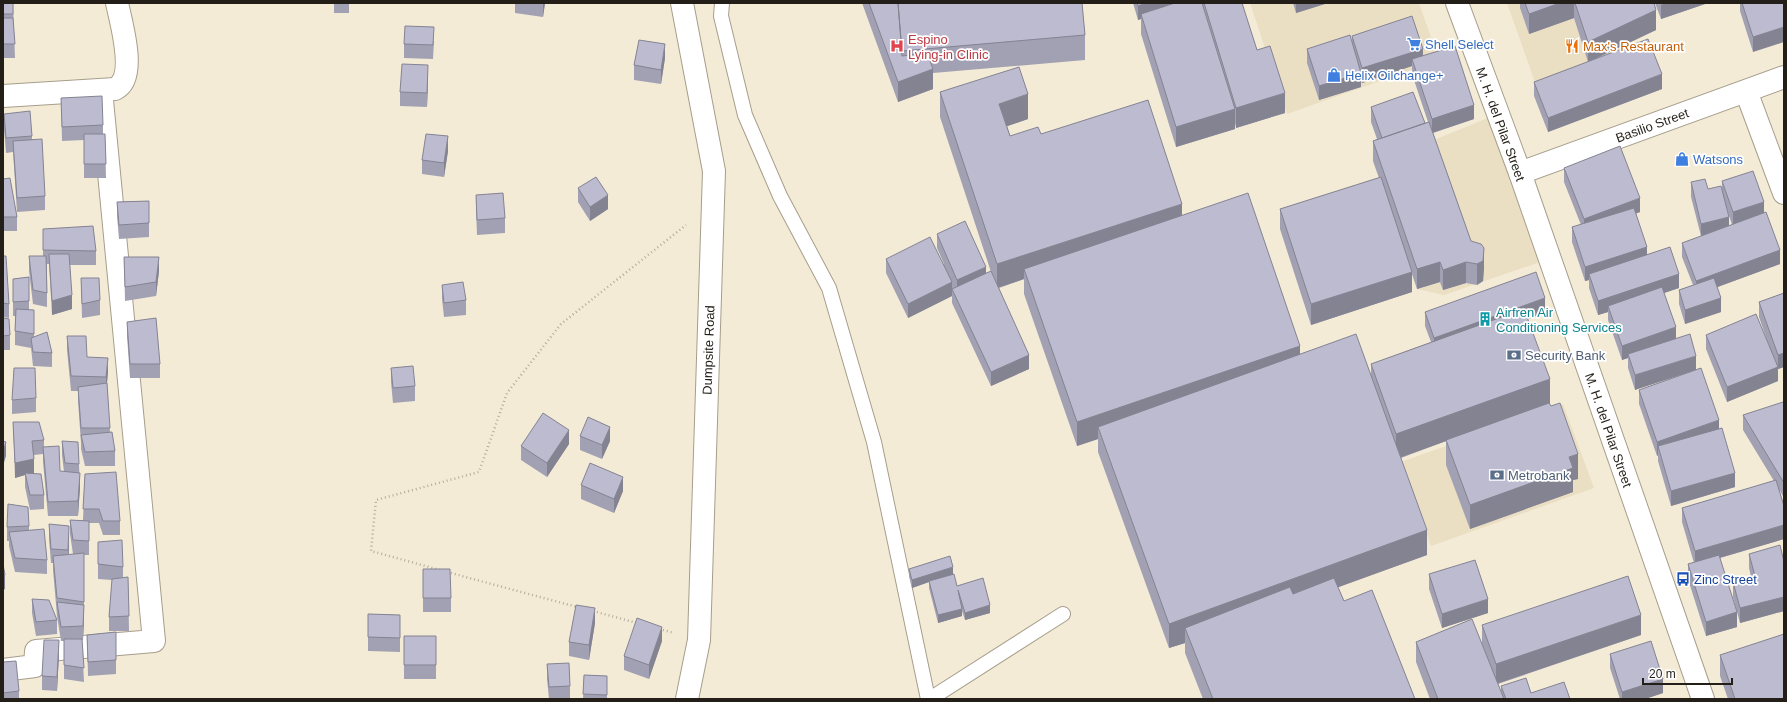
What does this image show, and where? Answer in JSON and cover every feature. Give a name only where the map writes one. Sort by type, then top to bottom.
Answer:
[{"type":"street","points":[[3,96],[101,90],[119,87],[125,78],[127,55],[117,3]]},
{"type":"street","name":"Dumpsite Road","points":[[682,3],[714,171],[699,640],[687,699]]},
{"type":"street","name":"M. H. del Pilar Street","points":[[1457,3],[1520,173],[1703,699]]},
{"type":"street","name":"Basilio Street","points":[[1520,173],[1784,77]]},
{"type":"street","points":[[3,670],[35,666],[36,651],[154,641],[101,90]]},
{"type":"street","points":[[1746,90],[1784,193]]},
{"type":"lane","points":[[722,3],[721,16],[745,115],[780,196],[829,288],[874,442],[929,699],[1063,614]]},
{"type":"path","points":[[585,609],[371,551],[376,500],[479,472],[507,393],[561,324],[713,204]]},
{"type":"path","points":[[592,611],[638,623]]},
{"type":"path","points":[[653,627],[699,640]]},
{"type":"shaded area","points":[[1250,3],[1419,3],[1439,60],[1287,114]]},
{"type":"shaded area","name":"Max's Restaurant","points":[[1507,3],[1647,3],[1656,30],[1537,88]]},
{"type":"shaded area","points":[[1493,116],[1543,261],[1444,295],[1417,289],[1373,161],[1429,142]]},
{"type":"shaded area","name":"Metrobank","points":[[1563,404],[1594,488],[1431,546],[1401,462]]},
{"type":"building","points":[[3,3],[13,3],[13,14],[3,14]]},
{"type":"building","points":[[869,3],[898,3],[902,56],[927,53],[933,69],[898,82]]},
{"type":"building","points":[[898,3],[1082,3],[1085,35],[902,51]]},
{"type":"building","points":[[1137,3],[1146,3],[1138,6]]},
{"type":"building","points":[[1175,3],[1202,3],[1235,109],[1176,127],[1141,14]]},
{"type":"building","points":[[1204,3],[1242,3],[1257,50],[1270,46],[1285,93],[1236,108]]},
{"type":"building","points":[[1525,3],[1560,3],[1529,14]]},
{"type":"building","points":[[1575,3],[1654,3],[1656,10],[1588,42]]},
{"type":"building","points":[[1742,3],[1784,3],[1784,27],[1753,37]]},
{"type":"building","points":[[1412,16],[1423,49],[1362,68],[1352,36]]},
{"type":"building","points":[[3,18],[13,18],[15,44],[3,44]]},
{"type":"building","points":[[405,26],[434,27],[433,45],[404,44]]},
{"type":"building","points":[[1350,35],[1361,73],[1319,86],[1307,49]]},
{"type":"building","points":[[1648,39],[1662,74],[1548,118],[1534,82]]},
{"type":"building","points":[[639,40],[665,44],[661,70],[634,65]]},
{"type":"building","points":[[1455,46],[1474,105],[1432,119],[1412,59]]},
{"type":"building","points":[[402,64],[428,65],[427,93],[400,92]]},
{"type":"building","points":[[1019,67],[1028,94],[999,104],[1010,136],[1038,127],[1041,134],[1148,100],[1182,204],[997,264],[940,92]]},
{"type":"building","points":[[1413,92],[1425,123],[1382,138],[1371,107]]},
{"type":"building","points":[[102,96],[103,125],[62,127],[61,98]]},
{"type":"building","points":[[30,111],[32,136],[6,138],[4,114]]},
{"type":"building","points":[[1429,122],[1471,241],[1481,244],[1484,248],[1483,261],[1477,264],[1466,262],[1443,270],[1440,262],[1417,269],[1373,141]]},
{"type":"building","points":[[84,134],[105,134],[106,164],[84,164]]},
{"type":"building","points":[[426,134],[448,136],[444,163],[422,160]]},
{"type":"building","points":[[42,139],[45,196],[17,198],[13,141]]},
{"type":"building","points":[[1620,146],[1640,198],[1584,219],[1564,168]]},
{"type":"building","points":[[1753,171],[1764,202],[1733,212],[1722,181]]},
{"type":"building","points":[[596,177],[608,195],[590,207],[578,188]]},
{"type":"building","points":[[1381,177],[1412,272],[1311,304],[1280,209]]},
{"type":"building","points":[[10,178],[17,217],[3,217],[3,179]]},
{"type":"building","points":[[1705,179],[1708,189],[1721,186],[1729,217],[1701,224],[1691,182]]},
{"type":"building","points":[[503,193],[505,218],[477,220],[476,195]]},
{"type":"building","points":[[1248,193],[1300,346],[1077,422],[1024,269]]},
{"type":"building","points":[[149,201],[149,223],[119,225],[117,202]]},
{"type":"building","points":[[1634,208],[1647,247],[1585,267],[1572,227]]},
{"type":"building","points":[[1766,212],[1780,250],[1696,281],[1682,243]]},
{"type":"building","points":[[965,221],[986,267],[957,280],[937,234]]},
{"type":"building","points":[[93,226],[96,251],[43,250],[43,229]]},
{"type":"building","points":[[930,237],[952,282],[908,304],[886,259]]},
{"type":"building","points":[[1670,247],[1679,274],[1598,301],[1589,274]]},
{"type":"building","points":[[49,254],[69,254],[72,295],[52,301]]},
{"type":"building","points":[[3,256],[6,256],[9,304],[3,303]]},
{"type":"building","points":[[29,256],[46,256],[47,293],[33,290]]},
{"type":"building","points":[[124,257],[159,257],[156,282],[125,287]]},
{"type":"building","points":[[991,271],[1029,355],[991,372],[952,289]]},
{"type":"building","points":[[1536,272],[1545,298],[1434,338],[1425,312]]},
{"type":"building","points":[[29,277],[29,301],[13,302],[13,279]]},
{"type":"building","points":[[81,278],[99,278],[100,300],[82,304]]},
{"type":"building","points":[[1714,278],[1721,298],[1685,310],[1679,290]]},
{"type":"building","points":[[463,282],[466,300],[444,303],[442,285]]},
{"type":"building","points":[[1662,287],[1676,327],[1622,346],[1608,306]]},
{"type":"building","points":[[1784,293],[1784,353],[1778,355],[1759,302]]},
{"type":"building","points":[[16,309],[34,310],[34,334],[15,331]]},
{"type":"building","points":[[1524,309],[1550,379],[1396,434],[1371,364]]},
{"type":"building","points":[[1756,314],[1778,367],[1727,387],[1706,335]]},
{"type":"building","points":[[3,318],[9,319],[10,335],[3,336]]},
{"type":"building","points":[[156,318],[160,364],[130,364],[127,322]]},
{"type":"building","points":[[47,332],[52,353],[33,352],[31,338]]},
{"type":"building","points":[[1356,334],[1427,530],[1169,624],[1098,427]]},
{"type":"building","points":[[1690,334],[1696,356],[1635,375],[1628,354]]},
{"type":"building","points":[[67,336],[86,336],[87,357],[108,358],[106,377],[71,376]]},
{"type":"building","points":[[413,366],[415,386],[393,388],[391,368]]},
{"type":"building","points":[[14,368],[35,368],[36,398],[12,400]]},
{"type":"building","points":[[1701,368],[1719,420],[1657,442],[1639,390]]},
{"type":"building","points":[[107,383],[110,428],[81,428],[78,387]]},
{"type":"building","points":[[1783,402],[1784,403],[1784,483],[1743,415]]},
{"type":"building","points":[[1549,403],[1551,406],[1560,403],[1578,454],[1569,457],[1573,468],[1470,505],[1446,440]]},
{"type":"building","points":[[543,413],[569,430],[547,463],[521,446]]},
{"type":"building","points":[[588,417],[610,427],[602,445],[580,436]]},
{"type":"building","points":[[13,422],[39,422],[44,440],[32,441],[34,459],[15,463]]},
{"type":"building","points":[[1722,428],[1735,473],[1671,491],[1658,446]]},
{"type":"building","points":[[112,432],[115,451],[85,452],[81,435]]},
{"type":"building","points":[[3,441],[6,442],[3,452]]},
{"type":"building","points":[[62,441],[78,442],[79,464],[65,463]]},
{"type":"building","points":[[59,446],[60,471],[80,473],[78,501],[48,502],[43,447]]},
{"type":"building","points":[[590,463],[623,477],[614,499],[581,485]]},
{"type":"building","points":[[116,472],[120,521],[103,521],[99,509],[83,509],[85,474]]},
{"type":"building","points":[[25,473],[41,474],[44,495],[30,495]]},
{"type":"building","points":[[1776,480],[1784,506],[1784,525],[1695,551],[1682,508]]},
{"type":"building","points":[[8,504],[28,507],[29,526],[7,527]]},
{"type":"building","points":[[70,520],[89,521],[89,541],[73,540]]},
{"type":"building","points":[[49,524],[69,526],[68,550],[51,549]]},
{"type":"building","points":[[44,529],[47,560],[15,558],[9,532]]},
{"type":"building","points":[[122,540],[123,567],[98,564],[98,542]]},
{"type":"building","points":[[1780,545],[1784,562],[1784,597],[1740,608],[1733,582],[1755,576],[1749,554]]},
{"type":"building","points":[[84,553],[84,602],[57,598],[53,556]]},
{"type":"building","points":[[1719,555],[1737,612],[1706,622],[1688,564]]},
{"type":"building","points":[[950,556],[953,567],[912,580],[909,569]]},
{"type":"building","points":[[1475,560],[1488,599],[1442,614],[1429,574]]},
{"type":"building","points":[[3,564],[5,575],[3,575]]},
{"type":"building","points":[[423,569],[450,569],[451,598],[423,598]]},
{"type":"building","points":[[954,574],[957,586],[983,578],[990,605],[965,613],[958,590],[962,609],[938,615],[929,581]]},
{"type":"building","points":[[1628,576],[1641,615],[1496,664],[1482,625]]},
{"type":"building","points":[[128,577],[129,616],[109,617],[112,579]]},
{"type":"building","points":[[1334,578],[1344,601],[1372,590],[1415,699],[1213,699],[1185,628],[1290,587],[1293,594]]},
{"type":"building","points":[[32,599],[49,600],[57,620],[36,622]]},
{"type":"building","points":[[57,602],[84,605],[83,626],[61,627]]},
{"type":"building","points":[[576,605],[595,608],[589,645],[569,642]]},
{"type":"building","points":[[368,614],[400,615],[400,638],[368,637]]},
{"type":"building","points":[[637,618],[662,627],[649,665],[624,656]]},
{"type":"building","points":[[1472,619],[1504,699],[1438,699],[1416,642]]},
{"type":"building","points":[[116,632],[116,660],[88,662],[87,635]]},
{"type":"building","points":[[1784,634],[1784,699],[1735,699],[1720,655]]},
{"type":"building","points":[[404,636],[436,636],[436,665],[404,665]]},
{"type":"building","points":[[64,639],[82,639],[84,668],[64,665]]},
{"type":"building","points":[[44,640],[59,640],[57,677],[42,676]]},
{"type":"building","points":[[1651,641],[1663,679],[1622,692],[1610,654]]},
{"type":"building","points":[[16,661],[19,691],[3,693],[3,662]]},
{"type":"building","points":[[569,663],[570,686],[549,687],[547,664]]},
{"type":"building","points":[[584,675],[607,676],[607,695],[583,694]]},
{"type":"building","points":[[1526,678],[1531,693],[1564,682],[1570,699],[1506,699],[1501,686]]},
{"type":"place","name":"Shell Select","points":[[1414,44]]},
{"type":"place","name":"Espino Lying-in Clinic","points":[[897,46]]},
{"type":"place","name":"Max's Restaurant","points":[[1572,46]]},
{"type":"place","name":"Helix Oilchange+","points":[[1334,75]]},
{"type":"place","name":"Watsons","points":[[1682,159]]},
{"type":"place","name":"Airfren Air Conditioning Services","points":[[1485,319]]},
{"type":"place","name":"Security Bank","points":[[1514,355]]},
{"type":"place","name":"Metrobank","points":[[1497,475]]},
{"type":"place","name":"Zinc Street","points":[[1683,579]]}]
